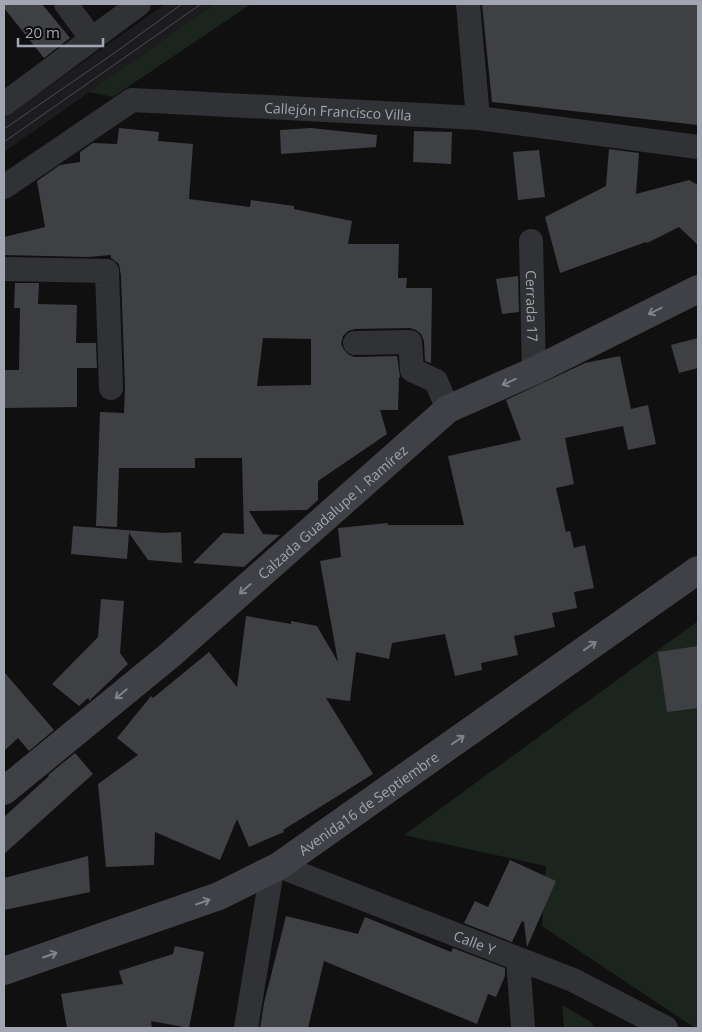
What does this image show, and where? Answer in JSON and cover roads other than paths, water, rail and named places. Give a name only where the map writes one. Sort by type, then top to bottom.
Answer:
[{"type":"main road","name":"Calzada Guadalupe I. Ramírez","points":[[4,791],[170,654],[448,409],[534,371],[698,289]]},
{"type":"main road","name":"Avenida16 de Septiembre","points":[[4,971],[219,896],[276,868],[698,570]]},
{"type":"street","points":[[66,4],[91,38]]},
{"type":"street","points":[[4,104],[139,4]]},
{"type":"street","points":[[468,4],[478,118]]},
{"type":"street","name":"Callejón Francisco Villa","points":[[4,187],[132,100],[478,118],[698,148]]},
{"type":"street","name":"Cerrada 17","points":[[531,241],[534,371]]},
{"type":"street","points":[[4,269],[107,271],[111,388]]},
{"type":"street","points":[[355,343],[410,342],[412,370],[436,381],[448,409]]},
{"type":"street","points":[[246,1028],[276,868]]},
{"type":"street","name":"Calle Y","points":[[276,868],[573,980],[666,1028]]},
{"type":"street","points":[[518,958],[523,1028]]},
{"type":"tram line","points":[[4,129],[182,4]]},
{"type":"tram line","points":[[4,142],[201,4]]}]
